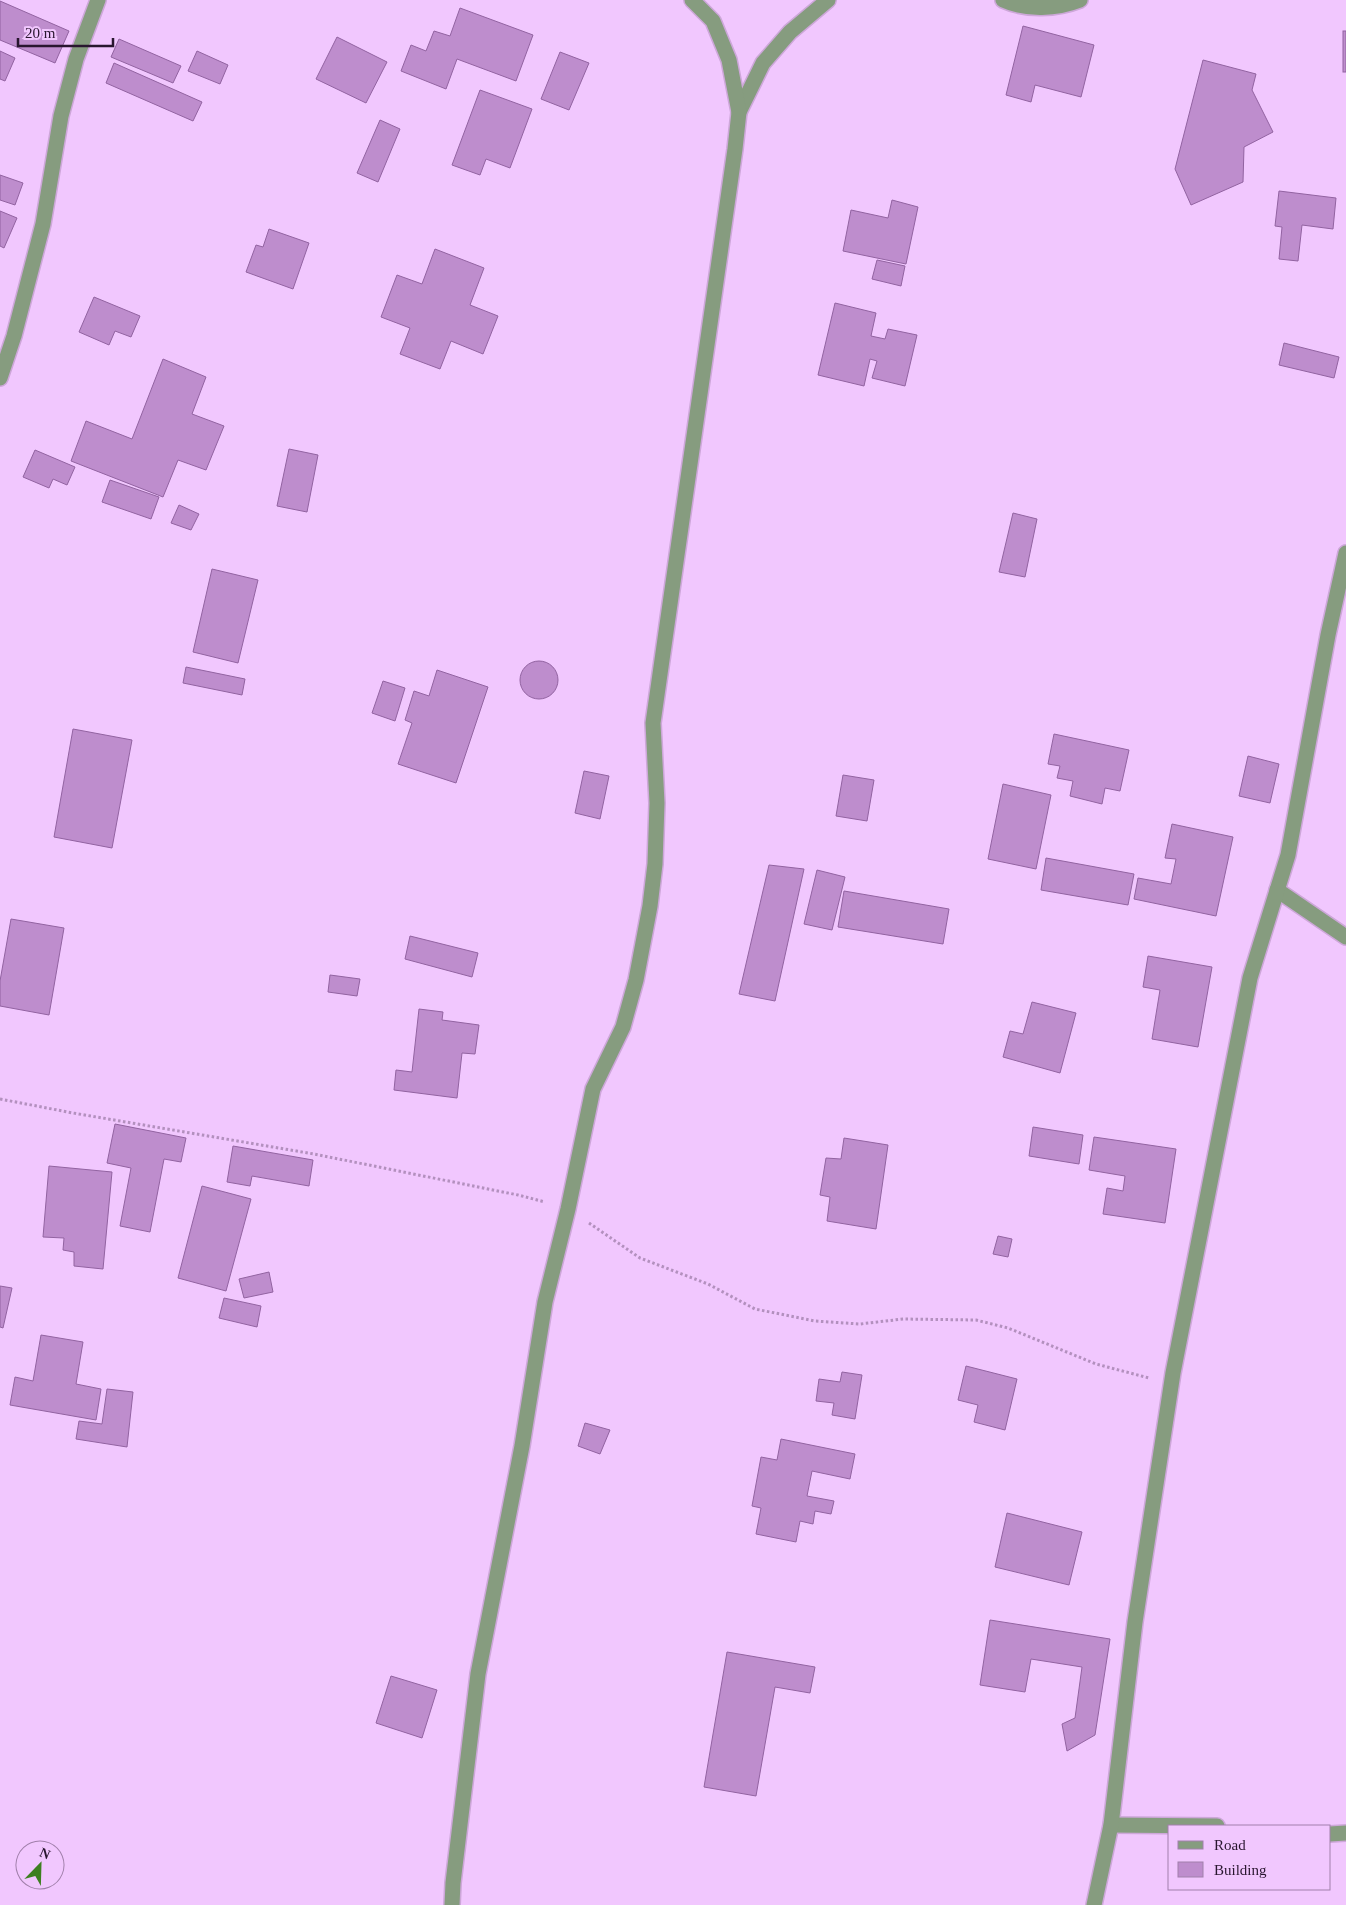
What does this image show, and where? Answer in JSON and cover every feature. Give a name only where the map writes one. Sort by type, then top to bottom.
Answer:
[{"type":"street","points":[[0,378],[14,336],[43,224],[61,116],[76,60],[98,0]]},
{"type":"street","points":[[452,1905],[478,1674],[522,1446],[545,1302],[568,1209],[593,1088],[623,1026],[636,980],[650,906],[655,864],[657,803],[653,723],[734,159],[739,112],[729,60],[712,21],[692,0]]},
{"type":"street","points":[[739,112],[763,64],[790,32],[828,0]]},
{"type":"street","points":[[1003,0],[1034,7],[1062,6],[1080,0]]},
{"type":"street","points":[[1094,1905],[1111,1825],[1135,1622],[1171,1384],[1250,978],[1288,855],[1328,635],[1346,553]]},
{"type":"street","points":[[1277,890],[1346,937]]},
{"type":"street","points":[[1111,1825],[1168,1826]]},
{"type":"street","points":[[1331,1834],[1346,1833]]},
{"type":"path","points":[[0,1099],[314,1154],[518,1195],[568,1209],[640,1258],[708,1284],[755,1309],[815,1321],[860,1324],[903,1319],[976,1320],[1008,1328],[1096,1364],[1171,1384]]},
{"type":"building","points":[[0,1],[69,31],[55,63],[0,40]]},
{"type":"building","points":[[460,8],[533,35],[516,81],[457,59],[446,89],[401,71],[411,45],[426,51],[434,31],[450,36]]},
{"type":"building","points":[[1023,26],[1094,45],[1081,97],[1035,85],[1031,102],[1006,95]]},
{"type":"building","points":[[1343,31],[1346,31],[1346,72],[1343,72]]},
{"type":"building","points":[[337,37],[387,62],[366,103],[316,79]]},
{"type":"building","points":[[119,39],[181,66],[173,83],[111,57]]},
{"type":"building","points":[[0,51],[15,58],[5,81],[0,79]]},
{"type":"building","points":[[197,51],[228,65],[220,84],[188,71]]},
{"type":"building","points":[[560,52],[589,63],[569,110],[541,99]]},
{"type":"building","points":[[1203,60],[1256,74],[1252,90],[1273,132],[1244,147],[1243,182],[1191,205],[1175,169]]},
{"type":"building","points":[[114,63],[202,102],[193,121],[106,83]]},
{"type":"building","points":[[480,90],[532,109],[510,168],[486,159],[480,175],[452,165]]},
{"type":"building","points":[[380,120],[400,129],[378,182],[357,173]]},
{"type":"building","points":[[0,175],[23,183],[15,205],[0,200]]},
{"type":"building","points":[[1279,191],[1336,198],[1333,229],[1302,225],[1298,261],[1279,259],[1282,227],[1275,226]]},
{"type":"building","points":[[892,200],[918,207],[906,264],[843,251],[851,210],[888,218]]},
{"type":"building","points":[[0,211],[17,218],[4,248],[0,246]]},
{"type":"building","points":[[269,229],[309,243],[293,289],[246,272],[256,245],[263,247]]},
{"type":"building","points":[[435,249],[484,268],[470,305],[498,316],[483,354],[451,341],[440,369],[400,354],[410,328],[381,317],[397,275],[422,284]]},
{"type":"building","points":[[877,260],[905,266],[901,286],[872,279]]},
{"type":"building","points":[[94,297],[140,316],[131,337],[115,331],[109,345],[79,332]]},
{"type":"building","points":[[835,303],[876,313],[871,336],[885,339],[888,329],[917,335],[905,386],[872,378],[877,361],[870,359],[864,386],[818,375]]},
{"type":"building","points":[[1284,343],[1339,357],[1334,378],[1279,365]]},
{"type":"building","points":[[163,359],[206,377],[192,414],[224,426],[206,470],[178,460],[163,497],[71,461],[86,421],[132,439]]},
{"type":"building","points":[[289,449],[318,455],[307,512],[277,506]]},
{"type":"building","points":[[35,450],[75,467],[67,485],[53,479],[49,488],[23,477]]},
{"type":"building","points":[[110,480],[159,497],[151,519],[102,502]]},
{"type":"building","points":[[179,505],[199,514],[191,530],[171,523]]},
{"type":"building","points":[[1013,513],[1037,519],[1025,577],[999,572]]},
{"type":"building","points":[[212,569],[258,580],[238,663],[193,652]]},
{"type":"building","points":[[539,661],[553,666],[558,680],[553,694],[539,699],[525,694],[520,680],[525,666]]},
{"type":"building","points":[[186,667],[245,679],[242,695],[183,683]]},
{"type":"building","points":[[437,670],[488,687],[456,783],[398,764],[412,723],[405,720],[414,691],[429,696]]},
{"type":"building","points":[[383,681],[405,688],[395,721],[372,713]]},
{"type":"building","points":[[73,729],[132,740],[112,848],[54,837]]},
{"type":"building","points":[[1054,734],[1129,750],[1120,791],[1105,788],[1102,804],[1070,796],[1073,781],[1057,778],[1060,766],[1048,764]]},
{"type":"building","points":[[1248,756],[1279,764],[1270,803],[1239,796]]},
{"type":"building","points":[[584,771],[609,776],[600,819],[575,813]]},
{"type":"building","points":[[843,775],[874,780],[867,821],[836,816]]},
{"type":"building","points":[[1003,784],[1051,795],[1036,869],[988,859]]},
{"type":"building","points":[[1172,824],[1233,837],[1216,916],[1134,899],[1138,878],[1171,884],[1176,859],[1165,858]]},
{"type":"building","points":[[1046,858],[1134,874],[1128,905],[1041,890]]},
{"type":"building","points":[[769,865],[804,869],[775,1001],[739,994]]},
{"type":"building","points":[[817,870],[845,877],[832,930],[804,924]]},
{"type":"building","points":[[844,891],[949,909],[943,944],[838,927]]},
{"type":"building","points":[[11,919],[64,928],[49,1015],[0,1006],[0,981]]},
{"type":"building","points":[[410,936],[478,953],[472,977],[405,959]]},
{"type":"building","points":[[1148,956],[1212,967],[1198,1047],[1152,1039],[1160,990],[1143,987]]},
{"type":"building","points":[[330,975],[360,979],[357,996],[328,992]]},
{"type":"building","points":[[1032,1002],[1076,1013],[1060,1073],[1003,1057],[1010,1031],[1023,1034]]},
{"type":"building","points":[[419,1009],[443,1012],[442,1020],[479,1025],[475,1054],[462,1053],[457,1098],[394,1090],[396,1070],[412,1072]]},
{"type":"building","points":[[115,1124],[186,1138],[181,1162],[164,1159],[150,1232],[120,1226],[131,1168],[107,1163]]},
{"type":"building","points":[[1033,1127],[1083,1135],[1079,1164],[1029,1156]]},
{"type":"building","points":[[1094,1137],[1176,1149],[1165,1223],[1103,1214],[1107,1188],[1123,1191],[1125,1176],[1089,1170]]},
{"type":"building","points":[[844,1138],[888,1145],[876,1229],[827,1221],[830,1197],[820,1195],[826,1158],[841,1159]]},
{"type":"building","points":[[233,1146],[313,1160],[309,1186],[252,1176],[250,1186],[227,1182]]},
{"type":"building","points":[[49,1166],[112,1172],[103,1269],[74,1266],[74,1252],[63,1250],[64,1238],[43,1237]]},
{"type":"building","points":[[202,1186],[251,1199],[226,1291],[178,1278]]},
{"type":"building","points":[[998,1236],[1012,1239],[1008,1257],[993,1254]]},
{"type":"building","points":[[269,1272],[273,1292],[244,1298],[239,1279]]},
{"type":"building","points":[[0,1286],[12,1288],[3,1328],[0,1327]]},
{"type":"building","points":[[224,1298],[261,1306],[257,1327],[219,1318]]},
{"type":"building","points":[[41,1335],[83,1342],[76,1384],[101,1389],[96,1420],[10,1405],[15,1377],[33,1381]]},
{"type":"building","points":[[966,1366],[1017,1379],[1005,1430],[974,1422],[978,1405],[958,1400]]},
{"type":"building","points":[[842,1372],[862,1375],[855,1419],[832,1415],[834,1403],[816,1401],[819,1379],[840,1382]]},
{"type":"building","points":[[107,1389],[133,1392],[127,1447],[76,1439],[79,1421],[102,1424]]},
{"type":"building","points":[[585,1423],[610,1430],[600,1454],[578,1446]]},
{"type":"building","points":[[781,1439],[855,1454],[850,1479],[812,1471],[807,1496],[834,1501],[831,1514],[815,1511],[813,1524],[800,1521],[796,1542],[756,1534],[761,1508],[752,1506],[761,1457],[777,1460]]},
{"type":"building","points":[[1007,1513],[1082,1532],[1069,1585],[995,1567]]},
{"type":"building","points":[[990,1620],[1110,1639],[1095,1735],[1067,1751],[1062,1724],[1075,1718],[1082,1667],[1031,1659],[1025,1692],[980,1685]]},
{"type":"building","points":[[727,1652],[815,1667],[810,1693],[775,1687],[756,1796],[704,1787]]},
{"type":"building","points":[[391,1676],[437,1690],[422,1738],[376,1723]]}]
